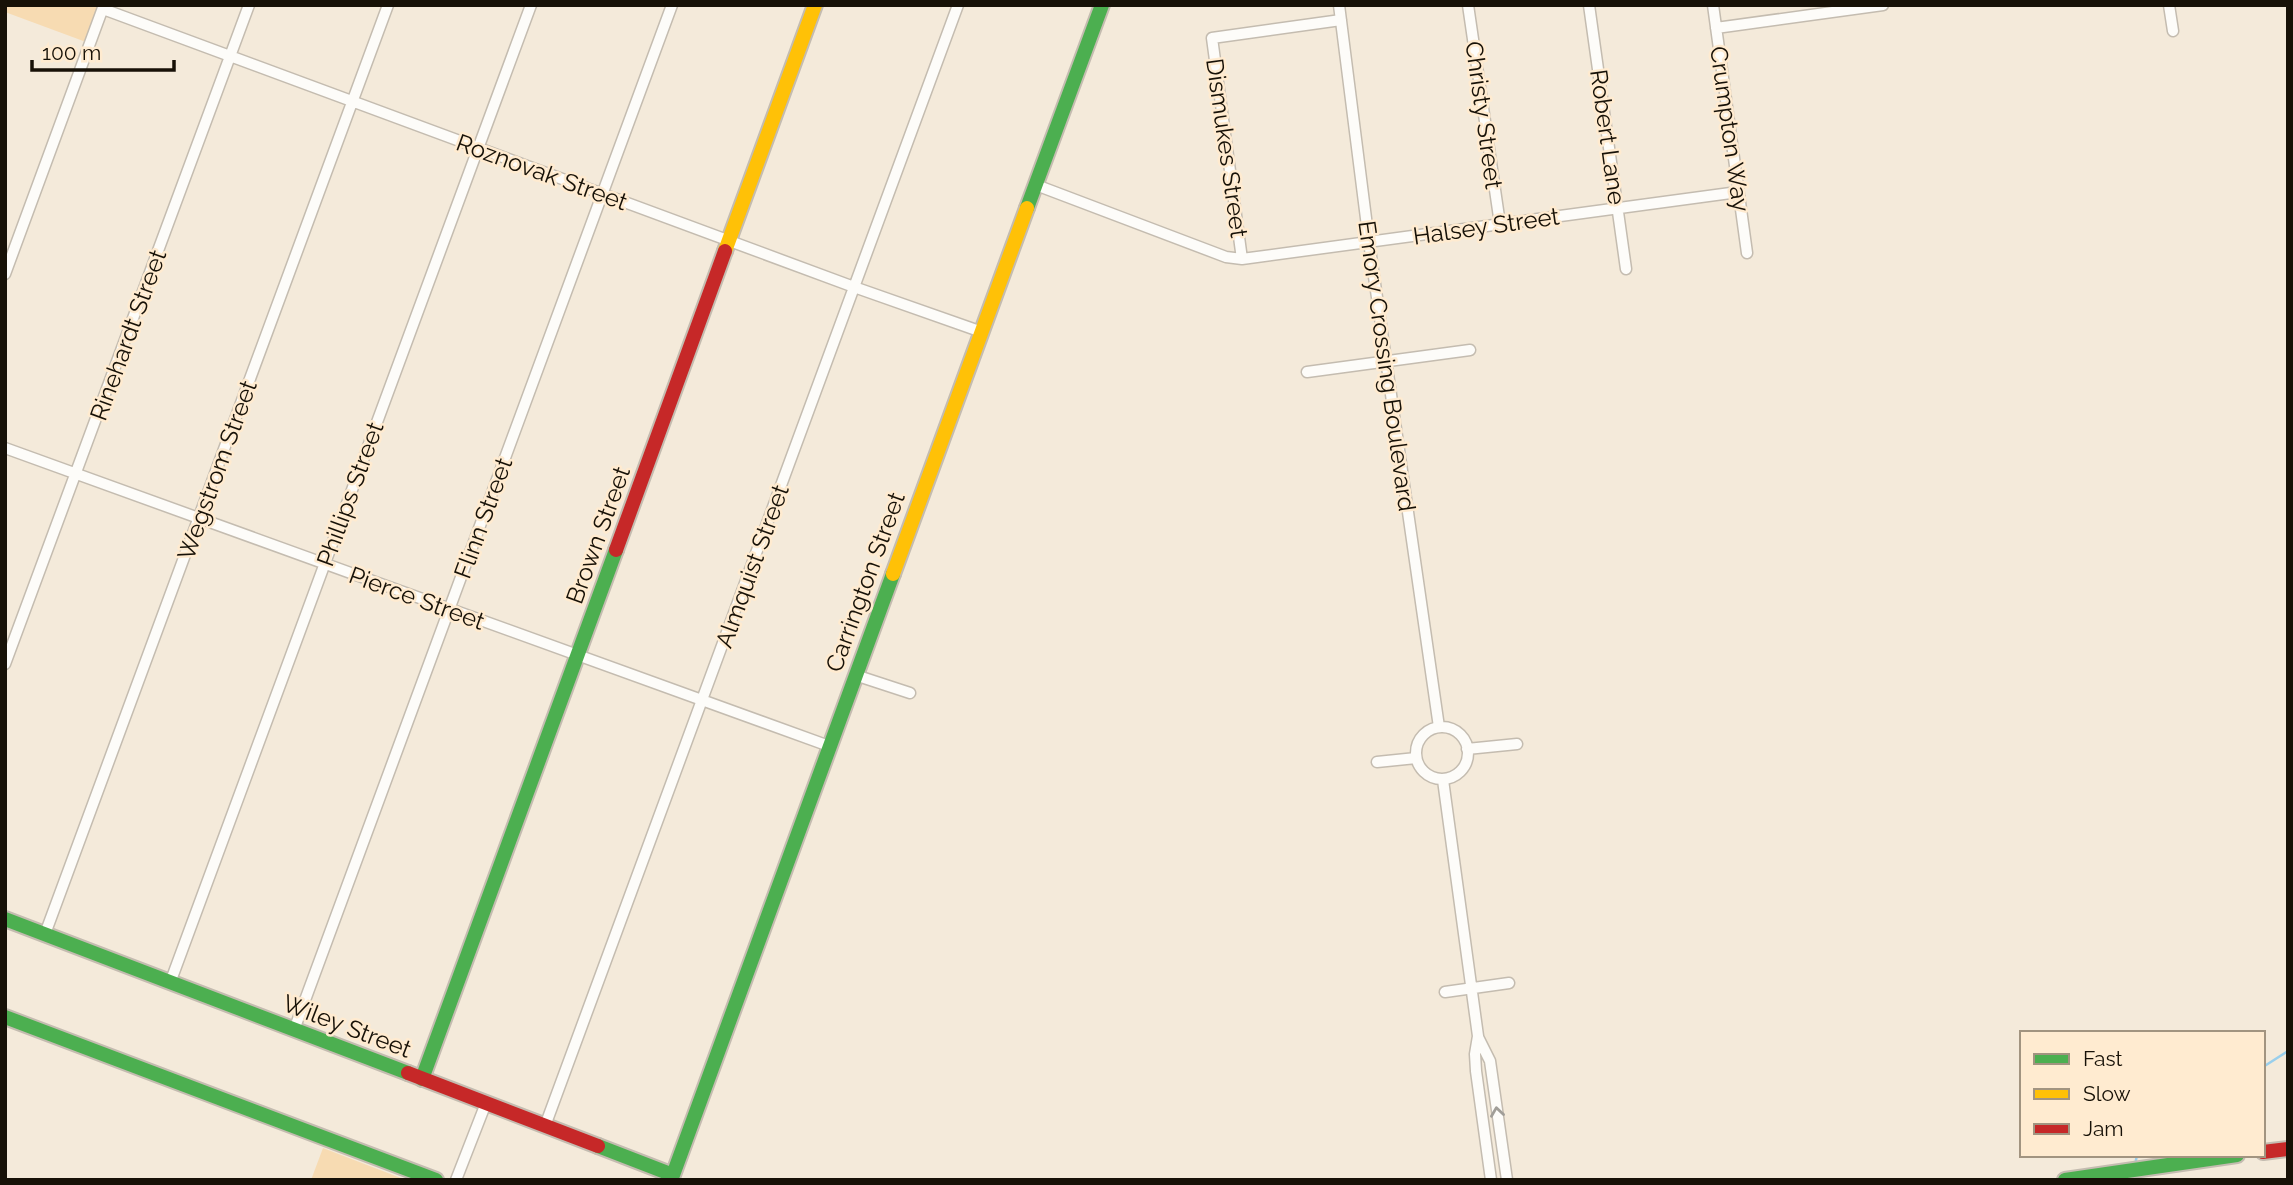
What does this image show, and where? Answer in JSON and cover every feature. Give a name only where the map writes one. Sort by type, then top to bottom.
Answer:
[{"type":"street","name":"Rinehardt Street","points":[[5,664],[249,5]]},
{"type":"street","name":"Wegstrom Street","points":[[45,934],[388,5]]},
{"type":"street","name":"Phillips Street","points":[[170,983],[531,5]]},
{"type":"street","name":"Flinn Street","points":[[294,1030],[672,5]]},
{"type":"street","name":"Brown Street","points":[[422,1079],[815,5]]},
{"type":"street","name":"Almquist Street","points":[[545,1126],[958,5]]},
{"type":"street","name":"Carrington Street","points":[[673,1175],[1102,5]]},
{"type":"street","name":"Emory Crossing Boulevard","points":[[1339,5],[1369,242],[1438,727]]},
{"type":"street","name":"Christy Street","points":[[1468,5],[1500,224]]},
{"type":"street","name":"Robert Lane","points":[[1589,5],[1626,269]]},
{"type":"street","name":"Crumpton Way","points":[[1713,5],[1747,253]]},
{"type":"street","points":[[1716,28],[1883,5]]},
{"type":"street","points":[[2169,5],[2173,32]]},
{"type":"street","name":"Roznovak Street","points":[[104,7],[854,288],[982,332]]},
{"type":"street","points":[[5,274],[104,7]]},
{"type":"street","name":"Dismukes Street","points":[[1242,259],[1212,38],[1341,20]]},
{"type":"street","name":"Halsey Street","points":[[1036,185],[1227,257],[1242,259],[1738,192]]},
{"type":"street","points":[[1307,372],[1470,350]]},
{"type":"street","name":"Pierce Street","points":[[5,448],[829,746]]},
{"type":"street","points":[[855,675],[910,693]]},
{"type":"street","points":[[1438,727],[1455,731],[1461,736],[1467,749],[1464,767],[1451,778],[1443,780],[1426,775],[1416,758],[1418,743],[1423,735],[1438,727]]},
{"type":"street","points":[[1467,749],[1517,744]]},
{"type":"street","points":[[1377,762],[1416,758]]},
{"type":"street","points":[[1443,780],[1478,1036],[1476,1071],[1491,1180]]},
{"type":"street","name":"Wiley Street","points":[[5,919],[673,1175]]},
{"type":"street","points":[[1445,992],[1509,983]]},
{"type":"street","points":[[5,1017],[436,1180]]},
{"type":"street","points":[[1478,1036],[1490,1061],[1507,1180]]},
{"type":"street","points":[[456,1180],[486,1103]]},
{"type":"street","points":[[2265,1152],[2288,1149]]},
{"type":"street","points":[[2065,1180],[2224,1157]]},
{"type":"shaded area","points":[[5,5],[99,5],[86,42],[5,12]]},
{"type":"shaded area","points":[[323,1148],[406,1180],[311,1180]]},
{"type":"waterway","points":[[2265,1066],[2288,1051]]},
{"type":"waterway","points":[[2135,1165],[2137,1157]]},
{"type":"traffic: fast","points":[[1027,208],[1102,5]]},
{"type":"traffic: fast","points":[[422,1079],[616,550]]},
{"type":"traffic: fast","points":[[598,1146],[673,1175],[893,574]]},
{"type":"traffic: fast","points":[[5,919],[408,1073]]},
{"type":"traffic: fast","points":[[5,1017],[436,1180]]},
{"type":"traffic: fast","points":[[2065,1180],[2223,1157]]},
{"type":"traffic: slow","points":[[725,251],[815,5]]},
{"type":"traffic: slow","points":[[893,574],[1027,208]]},
{"type":"traffic: jam","points":[[616,550],[725,251]]},
{"type":"traffic: jam","points":[[408,1073],[598,1146]]},
{"type":"traffic: jam","points":[[2265,1152],[2288,1149]]}]
